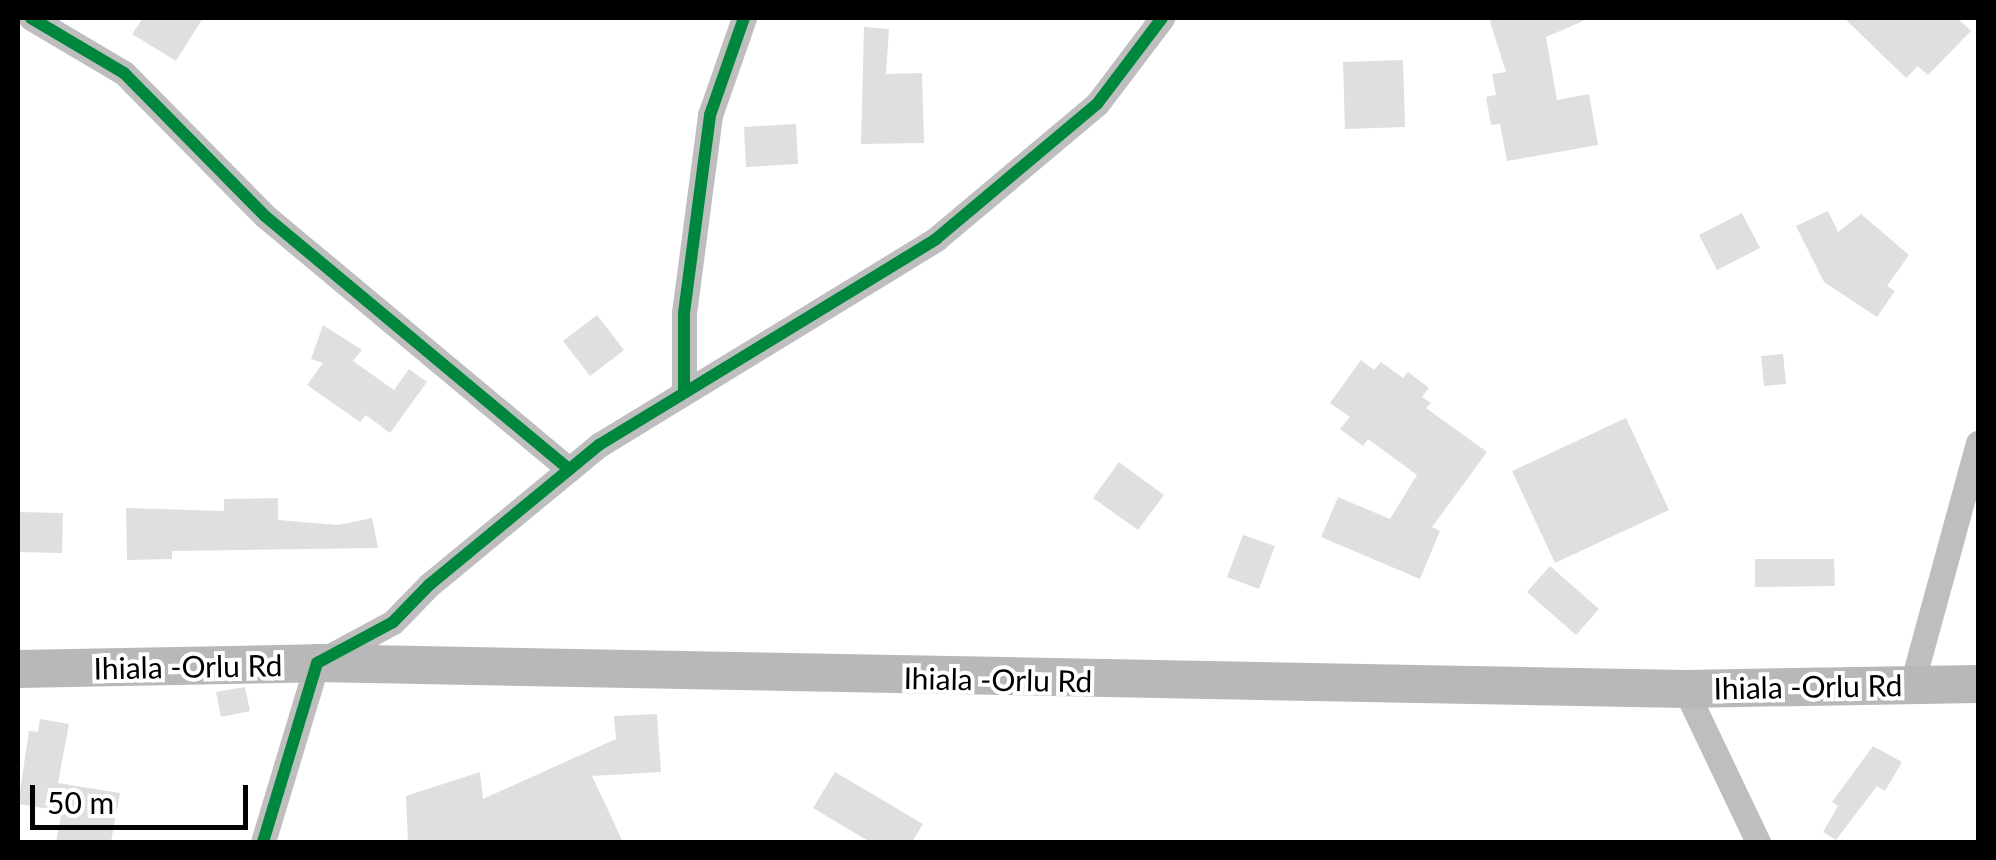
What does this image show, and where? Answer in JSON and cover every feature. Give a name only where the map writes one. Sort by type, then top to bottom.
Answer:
[{"type":"main road","name":"Ihiala -Orlu Rd","points":[[18,670],[316,663],[1686,689],[1978,684]]},
{"type":"street","points":[[31,18],[124,73],[266,216],[568,468]]},
{"type":"street","points":[[684,389],[684,313],[710,115],[744,18]]},
{"type":"street","points":[[263,842],[316,663],[394,622],[568,468],[684,389],[890,271],[1016,177],[1097,104],[1162,18]]},
{"type":"street","points":[[1912,684],[1978,443]]},
{"type":"street","points":[[1686,689],[1758,842]]},
{"type":"building","points":[[143,18],[203,18],[176,61],[132,34]]},
{"type":"building","points":[[1489,18],[1590,18],[1546,37],[1557,100],[1589,94],[1598,145],[1507,161],[1500,124],[1491,125],[1486,97],[1496,95],[1492,74],[1506,72]]},
{"type":"building","points":[[1844,18],[1957,18],[1971,31],[1928,75],[1918,66],[1906,78]]},
{"type":"building","points":[[864,27],[889,29],[886,74],[922,73],[924,143],[861,144]]},
{"type":"building","points":[[1403,60],[1405,127],[1345,129],[1343,62]]},
{"type":"building","points":[[796,124],[798,164],[746,167],[744,127]]},
{"type":"building","points":[[1828,211],[1838,232],[1861,214],[1909,255],[1887,286],[1895,291],[1877,317],[1824,282],[1796,226]]},
{"type":"building","points":[[1742,213],[1760,248],[1717,270],[1699,235]]},
{"type":"building","points":[[597,315],[624,350],[590,376],[563,341]]},
{"type":"building","points":[[323,325],[362,350],[353,361],[394,390],[409,369],[427,382],[390,433],[366,415],[360,422],[307,385],[323,363],[311,359]]},
{"type":"building","points":[[1783,354],[1786,384],[1764,386],[1761,356]]},
{"type":"building","points":[[1361,360],[1374,370],[1381,362],[1403,378],[1408,372],[1429,388],[1422,397],[1431,403],[1426,408],[1487,452],[1432,527],[1440,531],[1420,579],[1321,537],[1338,497],[1390,519],[1417,475],[1368,439],[1363,446],[1340,429],[1350,417],[1330,403]]},
{"type":"building","points":[[1626,418],[1669,510],[1555,563],[1512,471]]},
{"type":"building","points":[[1119,462],[1164,495],[1138,530],[1093,498]]},
{"type":"building","points":[[278,498],[278,520],[338,525],[372,518],[378,548],[172,551],[172,559],[127,560],[126,508],[224,511],[224,499]]},
{"type":"building","points":[[18,512],[63,513],[62,553],[18,552]]},
{"type":"building","points":[[1243,535],[1275,546],[1259,589],[1227,577]]},
{"type":"building","points":[[1755,559],[1834,559],[1835,586],[1755,587]]},
{"type":"building","points":[[1550,566],[1599,609],[1576,635],[1527,592]]},
{"type":"building","points":[[245,687],[250,711],[221,717],[216,692]]},
{"type":"building","points":[[657,714],[661,772],[592,776],[623,842],[408,842],[406,796],[480,772],[483,799],[616,739],[614,716]]},
{"type":"building","points":[[40,719],[69,724],[58,783],[120,793],[111,842],[56,842],[62,811],[18,804],[29,731],[38,732]]},
{"type":"building","points":[[1873,746],[1902,762],[1885,791],[1877,786],[1836,840],[1823,832],[1838,806],[1832,802]]},
{"type":"building","points":[[835,772],[923,824],[912,842],[870,842],[813,808]]},
{"type":"cycle path","points":[[31,18],[124,73],[265,216],[569,469]]},
{"type":"cycle path","points":[[684,389],[684,313],[710,115],[744,18]]},
{"type":"cycle path","points":[[263,842],[317,663],[393,622],[429,585],[599,445],[936,239],[1097,104],[1162,18]]}]
